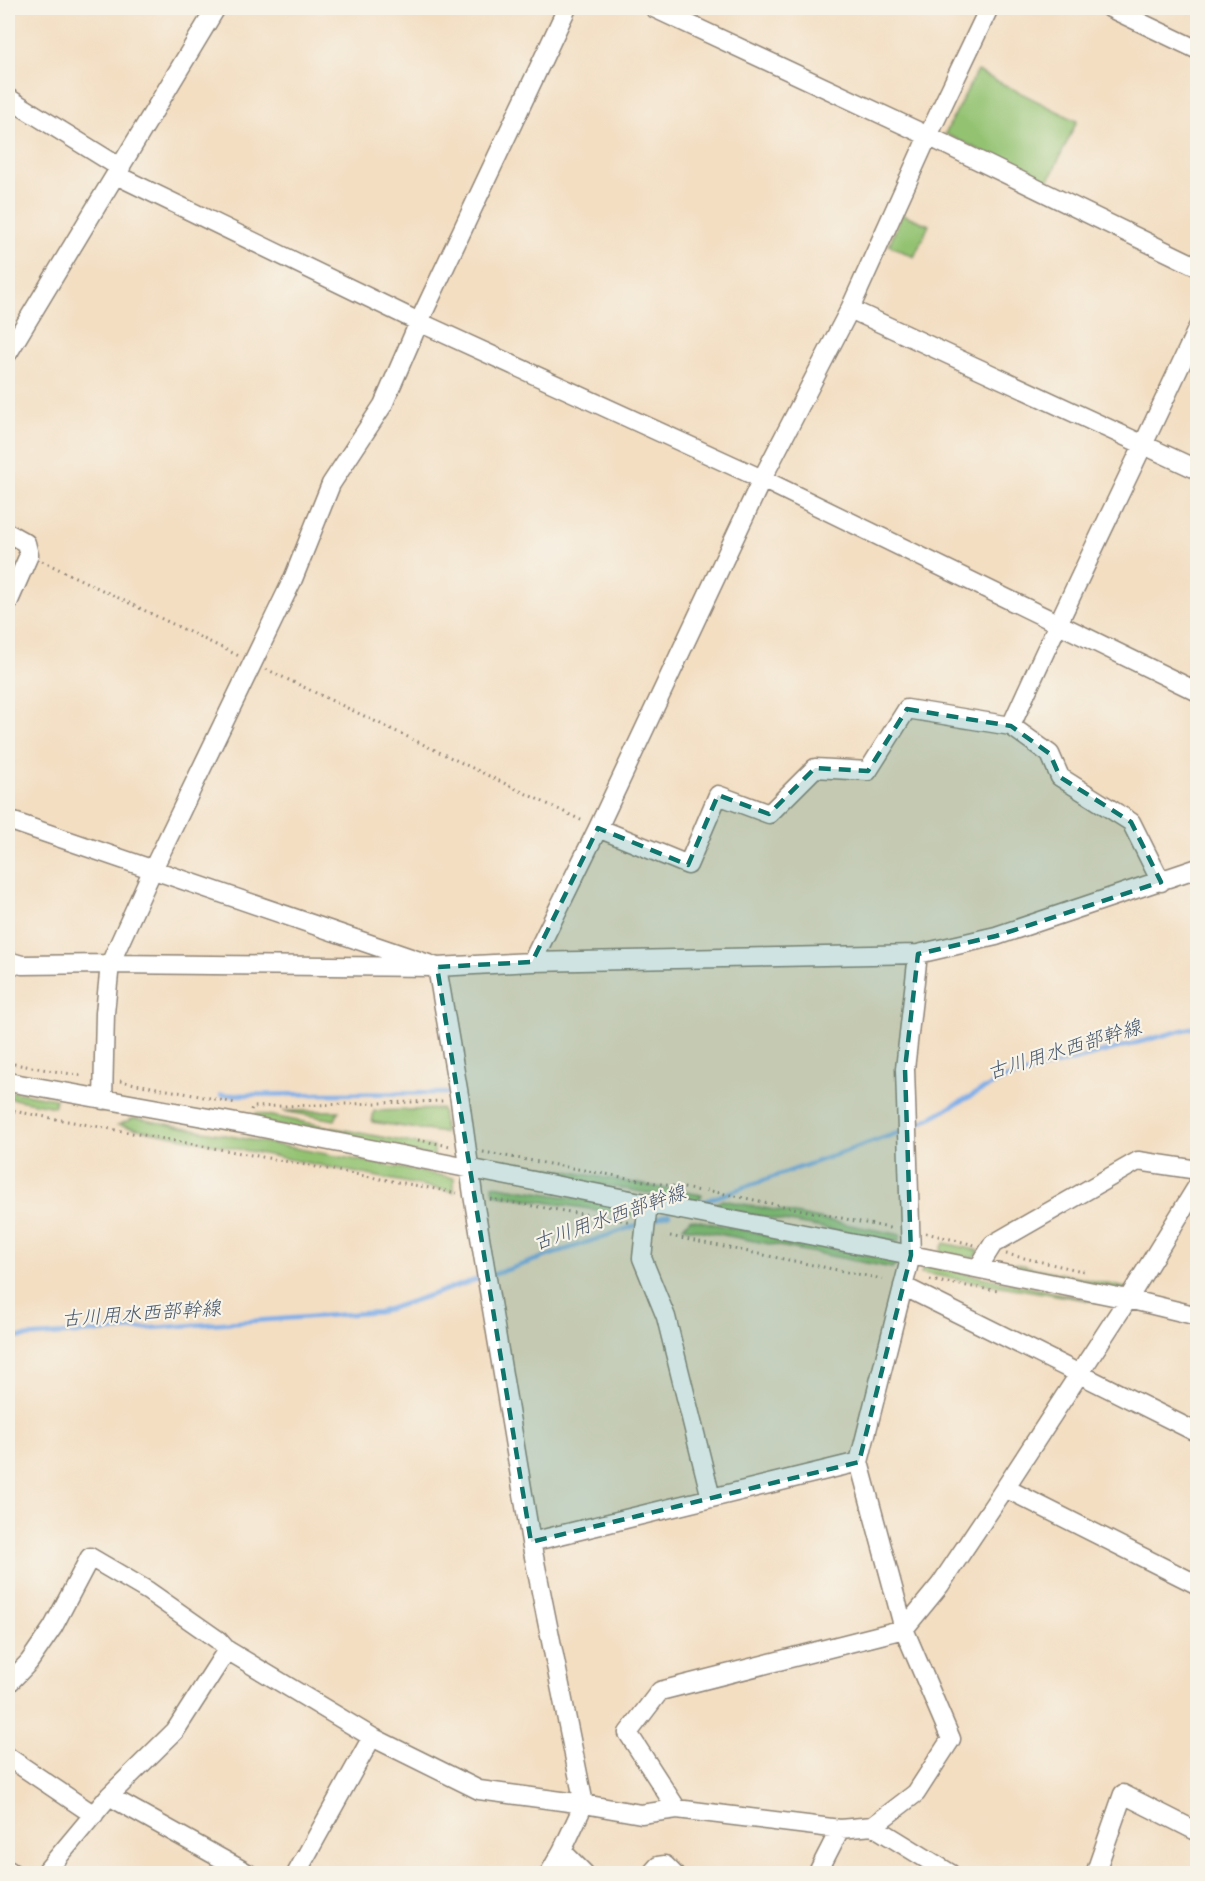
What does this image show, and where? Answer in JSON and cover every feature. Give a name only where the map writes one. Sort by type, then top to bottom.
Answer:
[{"type":"street","points":[[8,353],[216,8]]},
{"type":"street","points":[[103,1100],[105,1013],[110,964],[153,869],[293,579],[331,484],[383,405],[419,322],[567,8]]},
{"type":"street","points":[[654,8],[928,136],[1197,267]]},
{"type":"street","points":[[532,962],[598,828],[762,479],[850,309],[989,8]]},
{"type":"street","points":[[1110,8],[1197,50]]},
{"type":"street","points":[[8,98],[119,171],[419,322],[762,479],[1197,692]]},
{"type":"street","points":[[850,309],[1197,470]]},
{"type":"street","points":[[1011,726],[1197,327]]},
{"type":"street","points":[[8,533],[26,543],[29,555],[8,603]]},
{"type":"street","points":[[598,828],[688,865],[718,795],[769,814],[815,768],[868,771],[907,709],[1011,726],[1050,754],[1060,777],[1131,822],[1161,882]]},
{"type":"street","points":[[8,820],[437,968]]},
{"type":"street","points":[[8,961],[22,965],[437,968],[532,962],[918,954],[996,936],[1197,868]]},
{"type":"street","points":[[8,1684],[29,1662],[53,1627],[90,1557],[148,1591],[218,1640],[227,1650],[372,1737],[479,1790],[641,1814],[677,1809],[840,1829],[873,1826],[916,1793],[951,1739],[904,1629],[859,1462],[895,1283],[911,1255],[905,1069],[918,954]]},
{"type":"street","points":[[437,968],[531,1542],[584,1804],[549,1874]]},
{"type":"street","points":[[8,1082],[248,1125],[648,1203],[978,1268],[1128,1299],[1197,1316]]},
{"type":"street","points":[[978,1268],[993,1244],[1138,1161],[1197,1170]]},
{"type":"street","points":[[677,1809],[628,1733],[660,1691],[904,1629],[940,1586],[1005,1488],[1128,1299],[1197,1185]]},
{"type":"street","points":[[648,1203],[642,1258],[666,1317],[711,1498]]},
{"type":"street","points":[[895,1283],[1197,1433]]},
{"type":"street","points":[[531,1542],[859,1462]]},
{"type":"street","points":[[1005,1488],[1197,1585]]},
{"type":"street","points":[[45,1874],[109,1796],[175,1731],[227,1650]]},
{"type":"street","points":[[296,1874],[372,1737]]},
{"type":"street","points":[[8,1757],[94,1815]]},
{"type":"street","points":[[1095,1874],[1122,1794],[1197,1832]]},
{"type":"street","points":[[109,1796],[249,1874]]},
{"type":"street","points":[[873,1826],[951,1874]]},
{"type":"street","points":[[816,1874],[840,1829]]},
{"type":"street","points":[[562,1851],[585,1874]]},
{"type":"street","points":[[651,1874],[658,1866],[664,1865],[674,1874]]},
{"type":"street","points":[[8,1870],[14,1874]]},
{"type":"path","points":[[29,555],[598,828]]},
{"type":"path","points":[[8,1063],[82,1076]]},
{"type":"path","points":[[113,1080],[236,1103]]},
{"type":"path","points":[[248,1125],[252,1107],[460,1101]]},
{"type":"path","points":[[8,1110],[473,1196],[634,1222]]},
{"type":"path","points":[[484,1152],[700,1191]]},
{"type":"path","points":[[706,1190],[905,1231]]},
{"type":"path","points":[[920,1232],[983,1247]]},
{"type":"path","points":[[670,1236],[895,1283]]},
{"type":"path","points":[[1003,1254],[1094,1274]]},
{"type":"highlighted area","points":[[907,709],[1011,726],[1050,754],[1060,777],[1131,822],[1161,882],[996,936],[918,954],[905,1069],[911,1255],[859,1462],[531,1542],[437,967],[532,962],[598,828],[688,865],[718,795],[769,814],[815,768],[868,771]]},
{"type":"green space","points":[[977,71],[1077,121],[1048,182],[945,134]]},
{"type":"green space","points":[[902,214],[929,225],[914,257],[889,245]]},
{"type":"green space","points":[[8,1091],[56,1099],[54,1107],[8,1098]]},
{"type":"green space","points":[[442,1109],[445,1133],[372,1122],[374,1111]]},
{"type":"green space","points":[[283,1111],[339,1111],[335,1120]]},
{"type":"green space","points":[[256,1113],[434,1147],[434,1157],[257,1121]]},
{"type":"green space","points":[[134,1118],[454,1178],[454,1192],[118,1125]]},
{"type":"green space","points":[[486,1157],[702,1195],[697,1202],[485,1164]]},
{"type":"green space","points":[[493,1185],[635,1208],[635,1216],[494,1194]]},
{"type":"green space","points":[[723,1200],[901,1235],[898,1242],[707,1207]]},
{"type":"green space","points":[[690,1219],[898,1262],[892,1268],[683,1227]]},
{"type":"green space","points":[[944,1243],[980,1251],[973,1258],[940,1252]]},
{"type":"green space","points":[[1008,1262],[1126,1288],[1124,1292],[1005,1267]]},
{"type":"green space","points":[[924,1265],[1110,1304],[921,1273]]},
{"type":"waterway","name":"古川用水西部幹線","points":[[911,1128],[1001,1080],[1198,1026]]},
{"type":"waterway","points":[[221,1095],[447,1093]]},
{"type":"waterway","name":"古川用水西部幹線","points":[[691,1206],[903,1131]]},
{"type":"waterway","name":"古川用水西部幹線","points":[[651,1220],[669,1214]]},
{"type":"waterway","name":"古川用水西部幹線","points":[[489,1276],[640,1224]]},
{"type":"waterway","name":"古川用水西部幹線","points":[[8,1338],[380,1312],[481,1278]]}]
